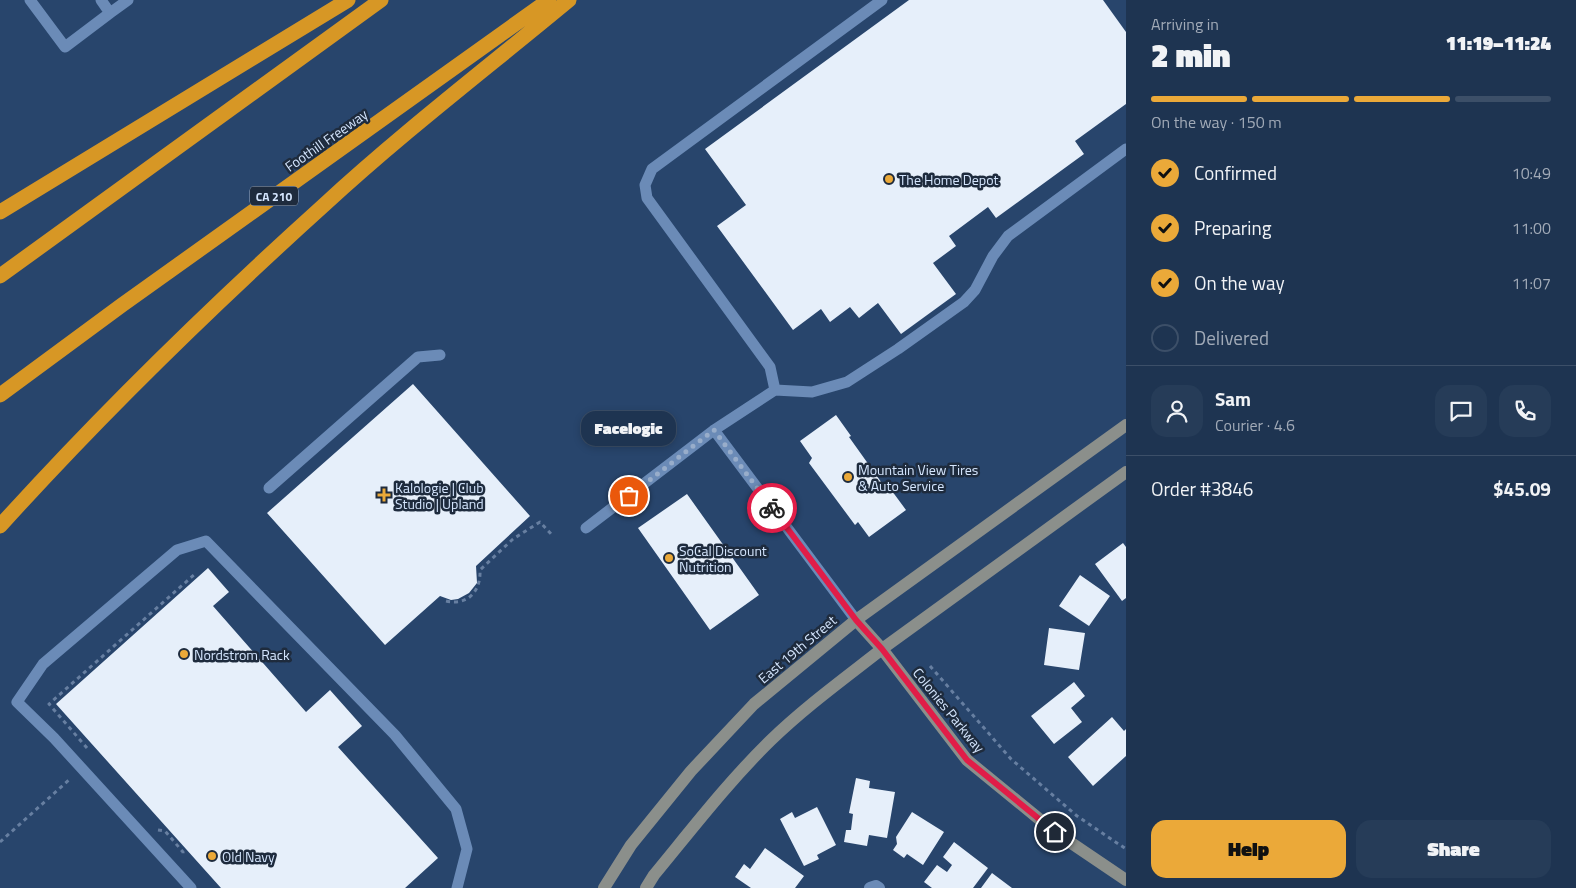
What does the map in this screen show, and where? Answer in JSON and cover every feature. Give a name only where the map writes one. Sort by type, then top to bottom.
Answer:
[{"type":"highway","points":[[0,212],[348,0]]},
{"type":"highway","points":[[0,276],[381,0]]},
{"type":"highway","name":"Foothill Freeway","points":[[0,395],[130,299],[550,0]]},
{"type":"highway","points":[[0,526],[58,462],[164,354],[324,204],[569,0]]},
{"type":"main road","name":"East 19th Street","points":[[604,888],[631,845],[691,771],[754,704],[856,620],[1126,425]]},
{"type":"main road","points":[[646,888],[717,798],[772,740],[842,679],[1126,472]]},
{"type":"main road","name":"Colonies Parkway","points":[[856,620],[882,649],[967,760],[1055,832],[1126,880]]},
{"type":"street","points":[[870,888],[876,886],[879,888]]},
{"type":"lane","points":[[30,0],[65,47],[128,0]]},
{"type":"lane","points":[[101,0],[110,13]]},
{"type":"lane","points":[[775,390],[770,367],[647,198],[645,185],[652,169],[882,0]]},
{"type":"lane","points":[[586,528],[714,430],[775,390],[812,392],[847,382],[898,349],[964,302],[975,290],[993,256],[1008,236],[1126,149]]},
{"type":"lane","points":[[269,488],[418,357],[440,355]]},
{"type":"lane","points":[[714,430],[856,620]]},
{"type":"lane","points":[[191,888],[54,738],[17,702],[43,664],[177,550],[206,541],[395,735],[456,809],[467,849],[456,888]]},
{"type":"path","points":[[446,601],[455,603],[470,595],[480,582],[480,570],[513,539],[540,522],[552,536]]},
{"type":"path","points":[[91,755],[81,740],[49,704],[196,573]]},
{"type":"path","points":[[930,666],[1011,759],[1076,816],[1126,850]]},
{"type":"path","points":[[0,842],[70,780]]},
{"type":"path","points":[[156,829],[165,831],[183,852],[184,861]]},
{"type":"building","name":"The Home Depot","points":[[909,0],[1103,0],[1126,32],[1126,104],[1075,141],[1084,154],[996,218],[988,207],[949,236],[956,246],[933,263],[956,294],[901,334],[878,303],[859,318],[850,307],[830,322],[821,309],[793,330],[717,226],[746,205],[705,149]]},
{"type":"building","points":[[413,384],[530,516],[476,566],[477,583],[469,593],[458,599],[451,600],[440,596],[385,645],[267,513]]},
{"type":"building","name":"Mountain View Tires & Auto Service","points":[[836,415],[851,436],[849,437],[889,493],[892,491],[906,510],[869,537],[858,522],[855,525],[809,463],[812,458],[800,441]]},
{"type":"building","points":[[687,494],[759,595],[710,630],[638,528]]},
{"type":"building","points":[[1123,543],[1126,547],[1126,598],[1122,601],[1095,564]]},
{"type":"building","points":[[208,568],[229,592],[213,606],[306,712],[330,690],[362,726],[338,747],[438,858],[405,888],[221,888],[56,704]]},
{"type":"building","points":[[1080,575],[1110,596],[1089,626],[1059,606]]},
{"type":"building","points":[[1049,628],[1085,633],[1079,670],[1044,665]]},
{"type":"building","points":[[1074,682],[1085,696],[1071,708],[1082,722],[1054,744],[1031,716]]},
{"type":"building","points":[[1112,717],[1124,731],[1126,729],[1126,756],[1093,786],[1068,757]]},
{"type":"building","points":[[856,778],[870,781],[869,788],[895,792],[887,838],[869,835],[867,846],[844,842],[846,830],[851,830],[853,814],[849,813]]},
{"type":"building","points":[[817,807],[836,845],[817,855],[819,859],[804,866],[780,819],[792,812],[795,818]]},
{"type":"building","points":[[912,812],[944,832],[923,865],[907,854],[904,858],[893,850],[897,844],[896,837]]},
{"type":"building","points":[[954,842],[988,868],[973,888],[932,888],[924,882],[937,865],[947,872],[952,865],[943,857]]},
{"type":"building","points":[[765,848],[804,876],[795,888],[751,888],[735,877],[744,864],[750,869]]},
{"type":"building","points":[[992,873],[1012,888],[981,888]]},
{"type":"way so far","points":[[629,496],[714,430],[772,508]]},
{"type":"place","name":"The Home Depot","points":[[889,179]]},
{"type":"place","name":"Mountain View Tires & Auto Service","points":[[848,477]]},
{"type":"place","name":"Kalologie | Club Studio | Upland","points":[[384,495]]},
{"type":"place","name":"Facelogic","points":[[629,496]]},
{"type":"place","name":"SoCal Discount Nutrition","points":[[669,558]]},
{"type":"place","name":"Nordstrom Rack","points":[[184,654]]},
{"type":"place","name":"Old Navy","points":[[212,856]]},
{"type":"route","points":[[772,508],[856,620],[882,649],[967,760],[1055,832]]}]
